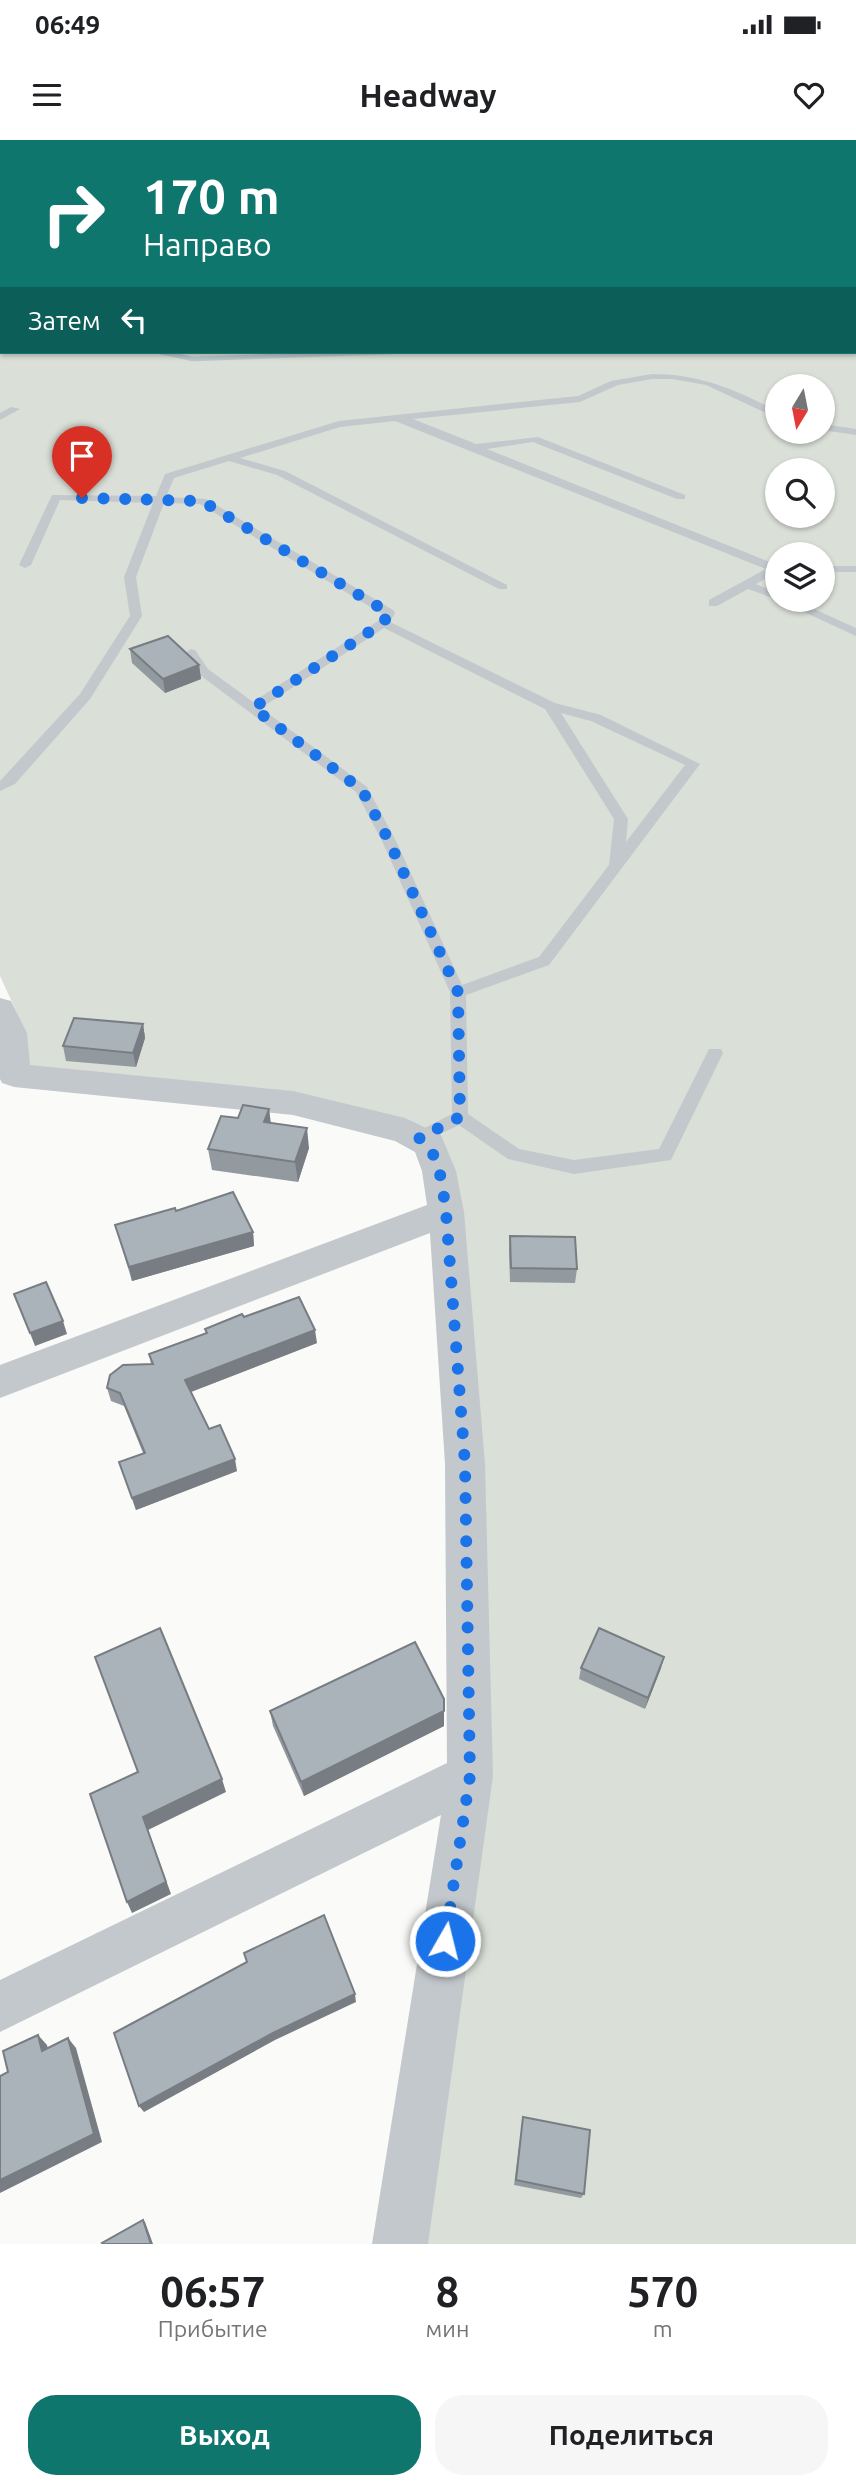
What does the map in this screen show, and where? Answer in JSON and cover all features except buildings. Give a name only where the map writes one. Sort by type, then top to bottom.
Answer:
[{"type":"street","points":[[0,1009],[11,1033],[7,1077],[293,1103],[405,1131],[429,1144],[439,1171],[446,1212],[465,1464],[470,1776],[400,2244]]},
{"type":"street","points":[[0,1382],[446,1212]]},
{"type":"street","points":[[0,2007],[470,1776]]},
{"type":"lane","points":[[0,787],[10,780],[85,696],[136,616],[130,577],[169,476],[339,424],[580,399],[601,386],[637,376],[687,378],[727,389],[765,409]]},
{"type":"lane","points":[[0,417],[15,409]]},
{"type":"lane","points":[[375,419],[411,422],[765,565]]},
{"type":"lane","points":[[835,429],[856,432]]},
{"type":"lane","points":[[473,448],[534,439],[681,497]]},
{"type":"lane","points":[[230,458],[281,473],[503,587]]},
{"type":"lane","points":[[25,565],[56,497],[202,501],[389,613],[383,623],[253,708]]},
{"type":"lane","points":[[835,569],[856,569]]},
{"type":"lane","points":[[713,603],[765,574]]},
{"type":"lane","points":[[747,584],[765,592]]},
{"type":"lane","points":[[811,612],[856,632]]},
{"type":"lane","points":[[383,623],[550,706],[596,718],[693,764],[544,961],[458,992]]},
{"type":"lane","points":[[191,653],[204,672],[362,790],[389,841],[458,992],[460,1117]]},
{"type":"lane","points":[[550,706],[621,819],[616,864]]},
{"type":"lane","points":[[460,1117],[514,1154],[574,1167],[665,1155],[715,1053]]},
{"type":"lane","points":[[419,1138],[460,1117]]},
{"type":"shaded area","points":[[0,354],[856,354],[856,2244],[414,2244],[478,1468],[415,1128],[25,1067],[24,1028],[0,976]]},
{"type":"waterway","points":[[169,354],[193,359],[334,354]]},
{"type":"route","points":[[82,498],[202,501],[389,613],[383,623],[253,708],[362,790],[389,841],[458,992],[460,1117],[419,1138],[429,1144],[439,1171],[446,1212],[465,1464],[470,1776],[445,1941]]}]
